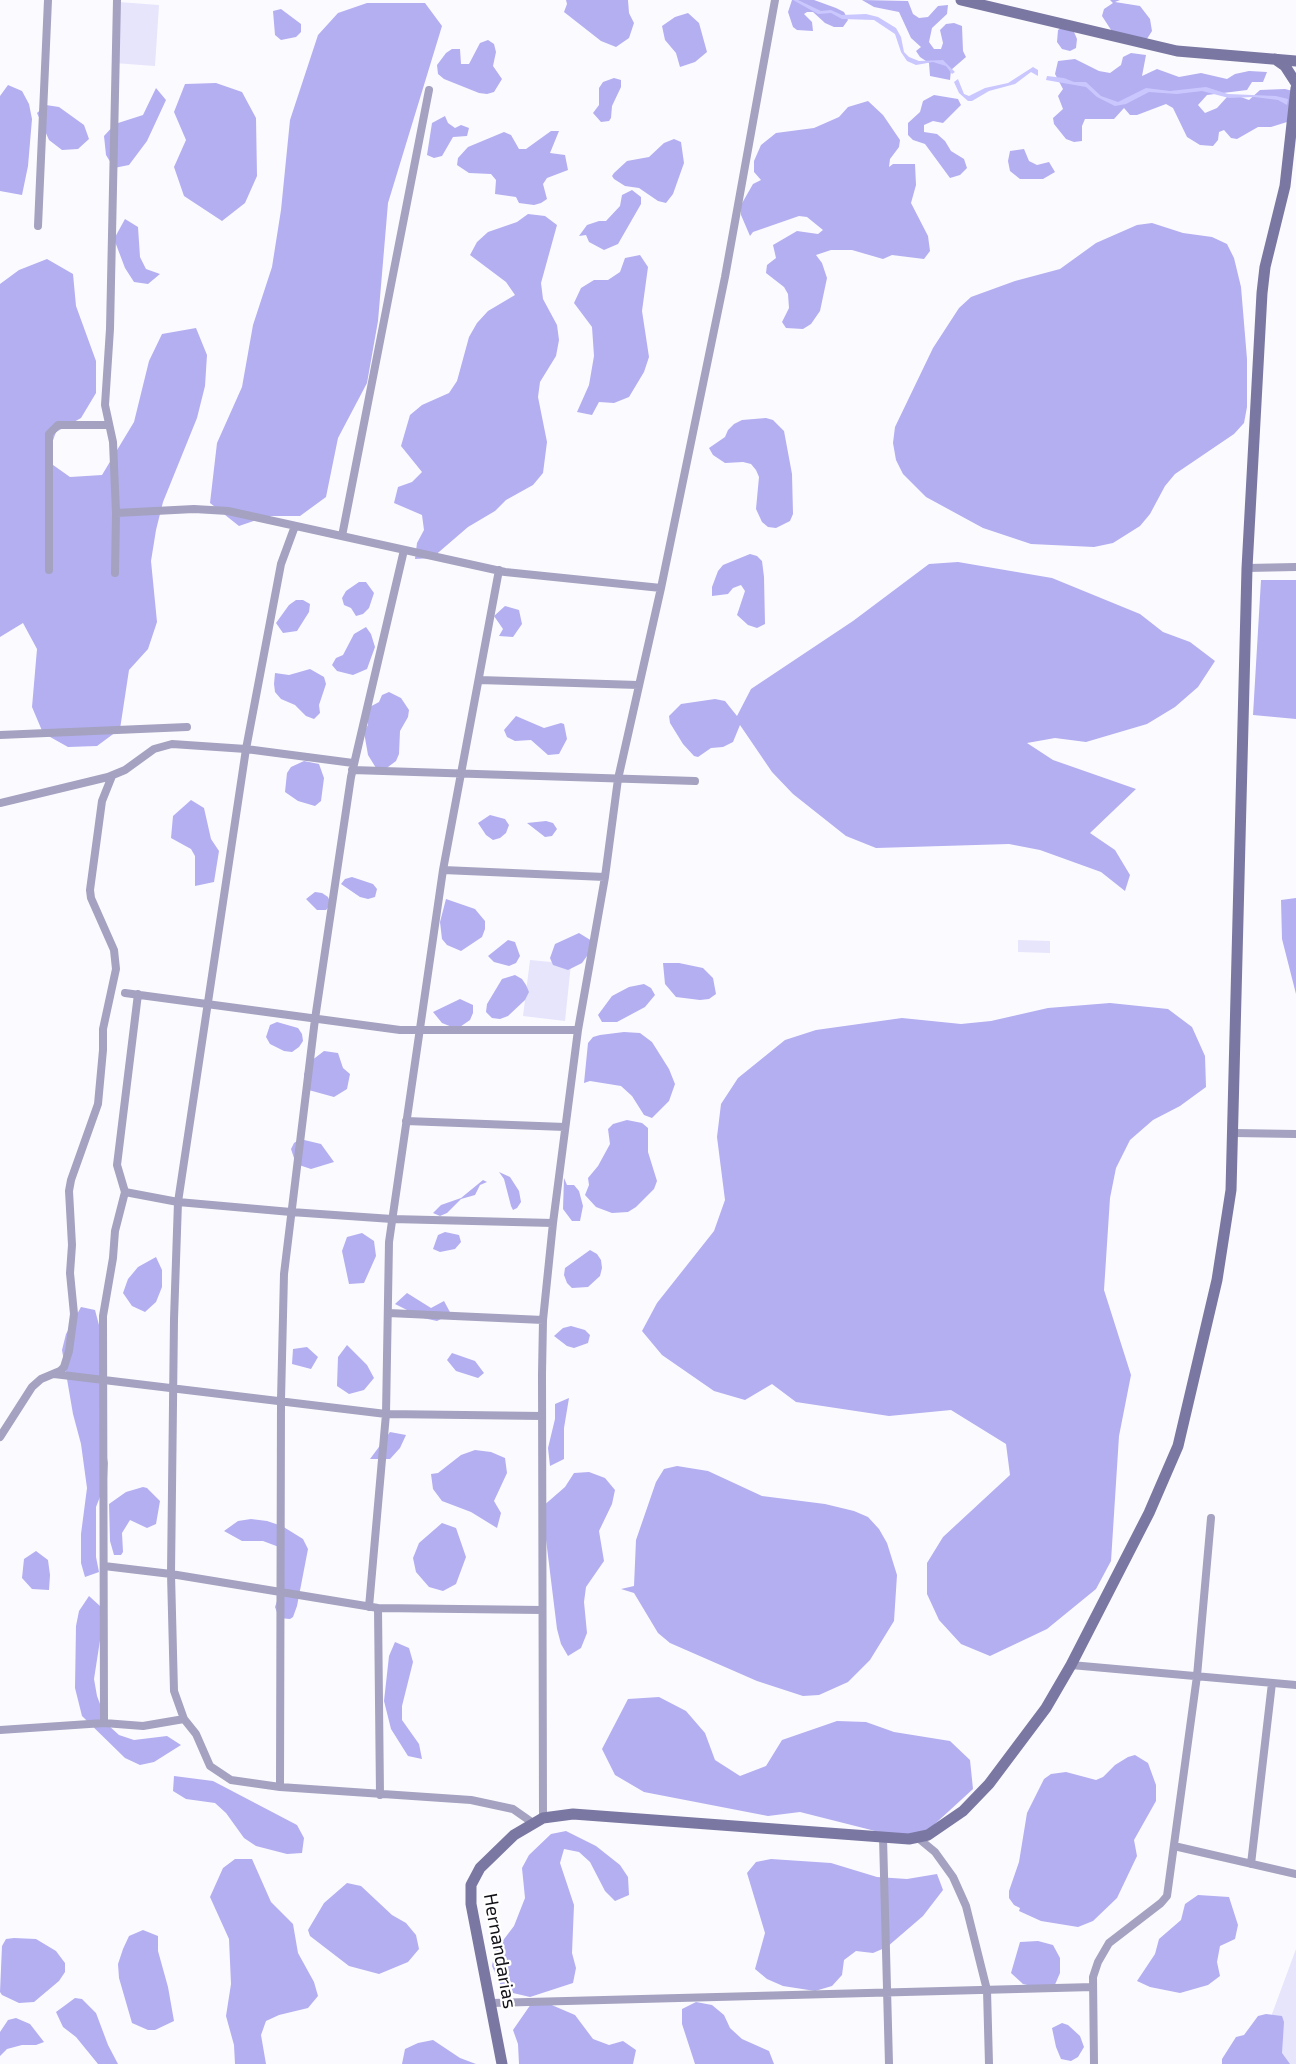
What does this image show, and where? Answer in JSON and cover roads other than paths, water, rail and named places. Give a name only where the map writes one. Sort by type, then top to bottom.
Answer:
[{"type":"street","points":[[38,226],[48,0]]},
{"type":"street","points":[[115,573],[116,513],[113,442],[105,405],[110,329],[117,0]]},
{"type":"street","points":[[538,1820],[542,1610],[543,1320],[565,1127],[578,1030],[605,877],[618,779],[661,588],[725,277],[774,0]]},
{"type":"street","points":[[961,0],[1177,51],[1296,61]]},
{"type":"street","points":[[1276,60],[1284,66],[1296,82]]},
{"type":"street","points":[[295,526],[281,564],[246,749],[178,1202],[171,1574],[173,1679],[178,1704],[184,1719],[196,1734],[210,1766],[230,1780],[280,1787],[471,1800],[513,1809],[538,1820],[573,1814],[918,1838],[946,1824],[963,1811],[989,1784],[1028,1735],[1070,1665],[1149,1513],[1178,1446],[1225,1239],[1234,1133],[1247,568],[1262,293],[1265,267],[1286,186],[1296,88]]},
{"type":"street","points":[[342,536],[429,90]]},
{"type":"street","points":[[49,570],[49,434],[58,425],[108,425]]},
{"type":"street","points":[[116,513],[194,509],[219,511],[499,570],[661,588]]},
{"type":"street","points":[[280,1787],[281,1400],[284,1274],[315,1019],[353,766],[404,550]]},
{"type":"street","points":[[1247,568],[1296,567]]},
{"type":"street","points":[[369,1607],[386,1414],[389,1242],[443,870],[499,570]]},
{"type":"street","points":[[479,680],[638,685]]},
{"type":"street","points":[[0,735],[187,727]]},
{"type":"street","points":[[0,802],[112,776],[125,770],[154,749],[172,744],[246,749],[353,766],[461,774],[694,781]]},
{"type":"street","points":[[0,1438],[32,1387],[41,1379],[54,1374],[64,1366],[73,1326],[74,1314],[70,1273],[71,1180],[98,1104],[103,1029],[116,969],[114,950],[91,898],[90,890],[90,876],[102,802],[112,776]]},
{"type":"street","points":[[443,870],[605,877]]},
{"type":"street","points":[[125,993],[400,1030],[578,1030]]},
{"type":"street","points":[[104,1723],[104,1316],[114,1258],[115,1231],[125,1192],[117,1165],[138,994]]},
{"type":"street","points":[[406,1121],[565,1127]]},
{"type":"street","points":[[1234,1133],[1296,1134]]},
{"type":"street","points":[[125,1192],[178,1202],[291,1212],[392,1219],[553,1223]]},
{"type":"street","points":[[388,1313],[543,1320]]},
{"type":"street","points":[[54,1374],[386,1414],[542,1416]]},
{"type":"street","points":[[1094,2064],[1093,1987],[1098,1962],[1109,1943],[1161,1903],[1167,1896],[1197,1676],[1211,1518]]},
{"type":"street","points":[[104,1566],[171,1574],[378,1608],[542,1610]]},
{"type":"street","points":[[378,1608],[380,1795]]},
{"type":"street","points":[[1070,1665],[1296,1685]]},
{"type":"street","points":[[1251,1864],[1272,1683]]},
{"type":"street","points":[[0,1730],[104,1723],[143,1726],[184,1719]]},
{"type":"street","name":"Hernandarias","points":[[502,2064],[472,1904],[471,1885],[480,1868],[514,1835],[538,1820]]},
{"type":"street","points":[[883,1837],[889,2064]]},
{"type":"street","points":[[918,1838],[935,1852],[953,1877],[966,1906],[988,1990],[989,2064]]},
{"type":"street","points":[[1174,1846],[1296,1874]]},
{"type":"street","points":[[491,2002],[1093,1987]]},
{"type":"water","points":[[793,0],[798,0],[821,11],[831,10],[842,15],[866,14],[878,17],[896,28],[901,37],[904,52],[909,57],[919,61],[943,60],[955,72],[952,74],[946,66],[933,62],[916,65],[907,61],[901,52],[895,34],[874,20],[842,19],[831,13],[818,14]]},
{"type":"water","points":[[1033,67],[1038,70],[1038,76],[1031,72],[1015,84],[989,91],[972,101],[968,101],[959,93],[954,82],[958,79],[964,94],[969,96],[985,88],[1008,83]]},
{"type":"water","points":[[1047,76],[1064,78],[1074,82],[1086,82],[1101,96],[1118,102],[1146,88],[1170,91],[1206,87],[1228,94],[1276,96],[1288,99],[1287,105],[1278,100],[1254,97],[1229,98],[1202,91],[1177,94],[1149,92],[1126,104],[1115,106],[1097,97],[1086,87],[1046,80]]}]
